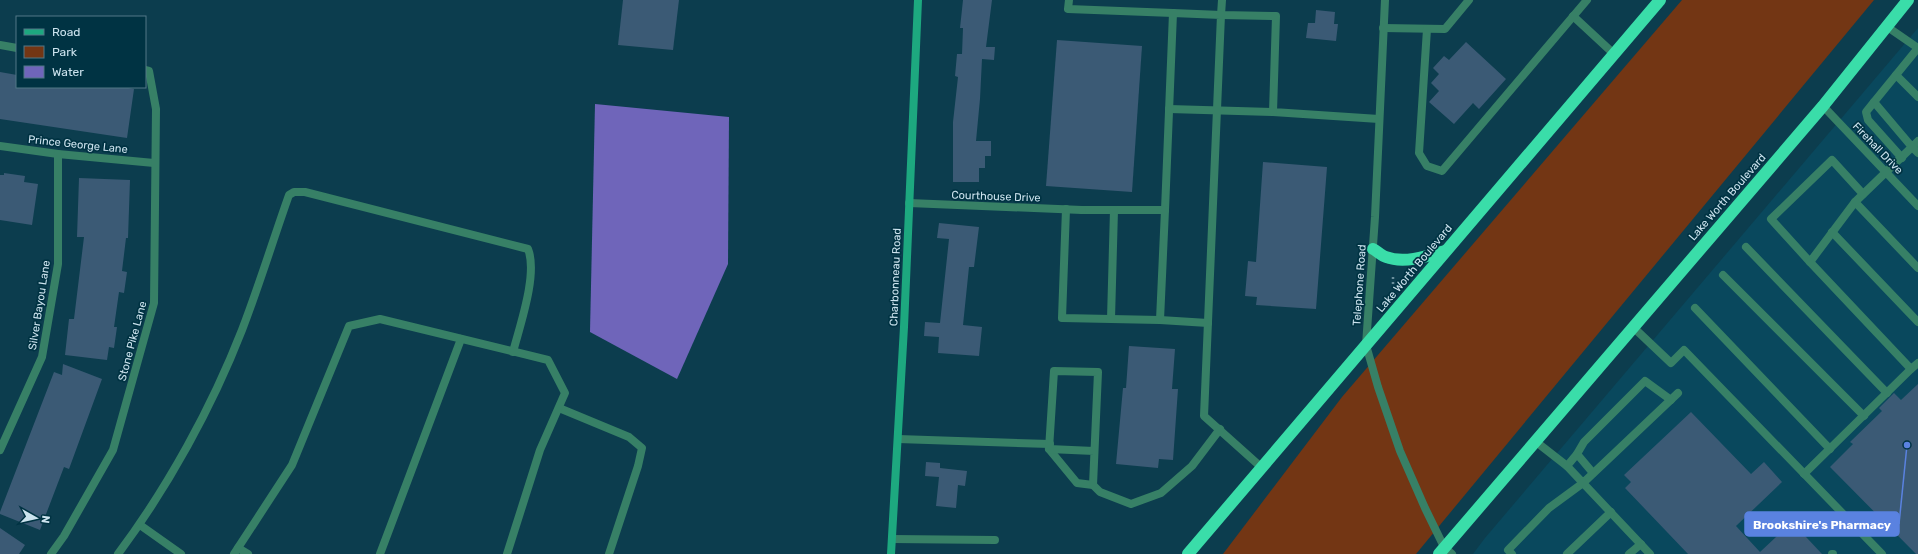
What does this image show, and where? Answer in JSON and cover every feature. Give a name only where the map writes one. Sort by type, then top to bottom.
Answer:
[{"type":"highway","name":"Lake Worth Boulevard","points":[[1188,554],[1660,0]]},
{"type":"highway","name":"Lake Worth Boulevard","points":[[1445,552],[1535,441],[1822,106],[1908,0]]},
{"type":"highway","points":[[1373,249],[1386,258],[1402,259],[1418,258],[1445,251]]},
{"type":"street","name":"Charbonneau Road","points":[[891,554],[898,439],[918,0]]},
{"type":"street","points":[[1069,0],[1068,10],[1276,16],[1273,112]]},
{"type":"street","points":[[1222,0],[1204,416],[1261,467]]},
{"type":"street","name":"Telephone Road","points":[[1385,0],[1373,249],[1366,345],[1378,388],[1400,451],[1445,552]]},
{"type":"street","points":[[1383,28],[1444,29],[1469,0]]},
{"type":"street","points":[[1427,29],[1419,153],[1427,166],[1442,171],[1587,0]]},
{"type":"street","points":[[1160,320],[1173,13]]},
{"type":"street","points":[[1573,16],[1614,54]]},
{"type":"street","points":[[1886,26],[1918,48],[1866,112],[1868,120],[1902,158]]},
{"type":"street","points":[[0,45],[16,48]]},
{"type":"street","name":"Stone Pike Lane","points":[[51,554],[64,536],[113,450],[154,302],[154,163],[156,109],[149,71],[146,70]]},
{"type":"street","points":[[1896,75],[1918,97]]},
{"type":"street","points":[[1810,262],[1855,202],[1885,172],[1916,147],[1874,102]]},
{"type":"street","name":"Firehall Drive","points":[[1822,106],[1918,206]]},
{"type":"street","points":[[1169,109],[1273,112],[1379,119]]},
{"type":"street","name":"Prince George Lane","points":[[0,146],[58,154],[154,163]]},
{"type":"street","name":"Silver Bayou Lane","points":[[0,450],[42,357],[58,264],[58,154]]},
{"type":"street","points":[[1863,194],[1832,160],[1771,219],[1911,370]]},
{"type":"street","points":[[118,554],[140,525],[212,399],[242,329],[289,195],[294,192],[305,192],[528,249],[532,258],[531,276],[513,352]]},
{"type":"street","points":[[1855,202],[1918,268]]},
{"type":"street","name":"Courthouse Drive","points":[[909,203],[1082,210],[1165,210]]},
{"type":"street","points":[[1066,209],[1062,318],[1160,320],[1208,323]]},
{"type":"street","points":[[1111,319],[1114,210]]},
{"type":"street","points":[[1832,232],[1918,322]]},
{"type":"street","points":[[1746,247],[1887,393]]},
{"type":"street","points":[[1723,275],[1864,416]]},
{"type":"street","points":[[1695,308],[1830,449]]},
{"type":"street","points":[[248,554],[236,551],[292,465],[349,326],[380,319],[548,360],[565,393],[540,450],[507,554]]},
{"type":"street","points":[[1633,326],[1671,363],[1684,350],[1882,554]]},
{"type":"street","points":[[380,554],[461,339]]},
{"type":"street","points":[[1804,474],[1918,363]]},
{"type":"street","points":[[1093,485],[1098,372],[1054,371],[1050,446],[1077,482],[1093,485],[1100,492],[1131,504],[1161,493],[1192,466],[1220,430]]},
{"type":"street","points":[[1567,466],[1577,454],[1584,442],[1645,380],[1671,400]]},
{"type":"street","points":[[1512,554],[1508,550],[1549,508],[1583,483],[1678,393]]},
{"type":"street","points":[[559,408],[629,437],[642,448],[638,466],[609,554]]},
{"type":"street","points":[[898,439],[1050,446],[1094,451]]},
{"type":"street","points":[[1535,441],[1567,466],[1650,554]]},
{"type":"street","points":[[1577,454],[1593,473]]},
{"type":"street","points":[[1567,554],[1610,512]]},
{"type":"street","points":[[140,525],[181,554]]},
{"type":"street","points":[[892,539],[996,540]]},
{"type":"street","points":[[1629,554],[1641,544]]},
{"type":"path","points":[[1393,275],[1393,284]]},
{"type":"shaded area","points":[[1918,28],[1918,554],[1473,554],[1485,538]]},
{"type":"green space","points":[[1682,0],[1874,0],[1416,554],[1223,554],[1342,397]]},
{"type":"water","points":[[595,104],[729,117],[728,264],[677,379],[590,332]]},
{"type":"building","points":[[623,0],[679,0],[673,50],[618,45]]},
{"type":"building","points":[[963,0],[992,0],[986,47],[995,47],[994,60],[982,59],[976,141],[991,141],[991,156],[985,156],[985,168],[979,168],[979,182],[953,182],[953,122],[958,77],[955,76],[957,54],[962,54],[963,28],[960,28]]},
{"type":"building","points":[[1316,10],[1335,12],[1334,24],[1338,24],[1336,41],[1306,38],[1308,23],[1315,23]]},
{"type":"building","points":[[1057,40],[1142,46],[1132,192],[1046,186]]},
{"type":"building","points":[[1466,42],[1506,79],[1479,109],[1473,103],[1454,124],[1429,102],[1439,91],[1431,83],[1439,74],[1433,68],[1444,56],[1449,60]]},
{"type":"building","points":[[0,72],[16,75],[16,88],[134,89],[127,138],[0,119]]},
{"type":"building","points":[[1263,162],[1327,167],[1316,309],[1256,305],[1257,297],[1245,296],[1248,261],[1256,262]]},
{"type":"building","points":[[4,173],[25,176],[24,182],[38,184],[32,225],[0,220],[0,175],[4,175]]},
{"type":"building","points":[[79,178],[130,180],[128,238],[126,238],[122,271],[127,272],[124,293],[119,292],[114,327],[117,327],[114,348],[109,347],[107,360],[65,355],[69,319],[74,319],[84,237],[77,237]]},
{"type":"building","points":[[939,223],[979,227],[974,267],[969,267],[963,325],[982,327],[979,356],[938,353],[939,337],[924,336],[925,322],[940,323],[949,239],[937,238]]},
{"type":"building","points":[[1129,346],[1175,349],[1172,389],[1178,389],[1173,460],[1159,459],[1158,468],[1116,464],[1123,388],[1126,388]]},
{"type":"building","points":[[63,364],[102,379],[69,469],[64,467],[40,530],[0,514],[0,512],[54,372],[62,375]]},
{"type":"building","points":[[1918,384],[1918,554],[1916,554],[1830,467],[1853,444],[1850,442],[1882,411],[1879,408],[1894,393],[1901,400]]},
{"type":"building","points":[[1691,412],[1751,474],[1764,462],[1782,482],[1736,526],[1760,552],[1792,522],[1822,554],[1688,554],[1625,488],[1631,482],[1624,475]]},
{"type":"building","points":[[926,462],[940,463],[940,468],[967,471],[965,486],[958,485],[956,508],[936,506],[939,477],[925,476]]},
{"type":"building","points":[[0,528],[25,545],[19,554],[0,554]]},
{"type":"place","name":"Brookshire's Pharmacy","points":[[1907,445]]}]
